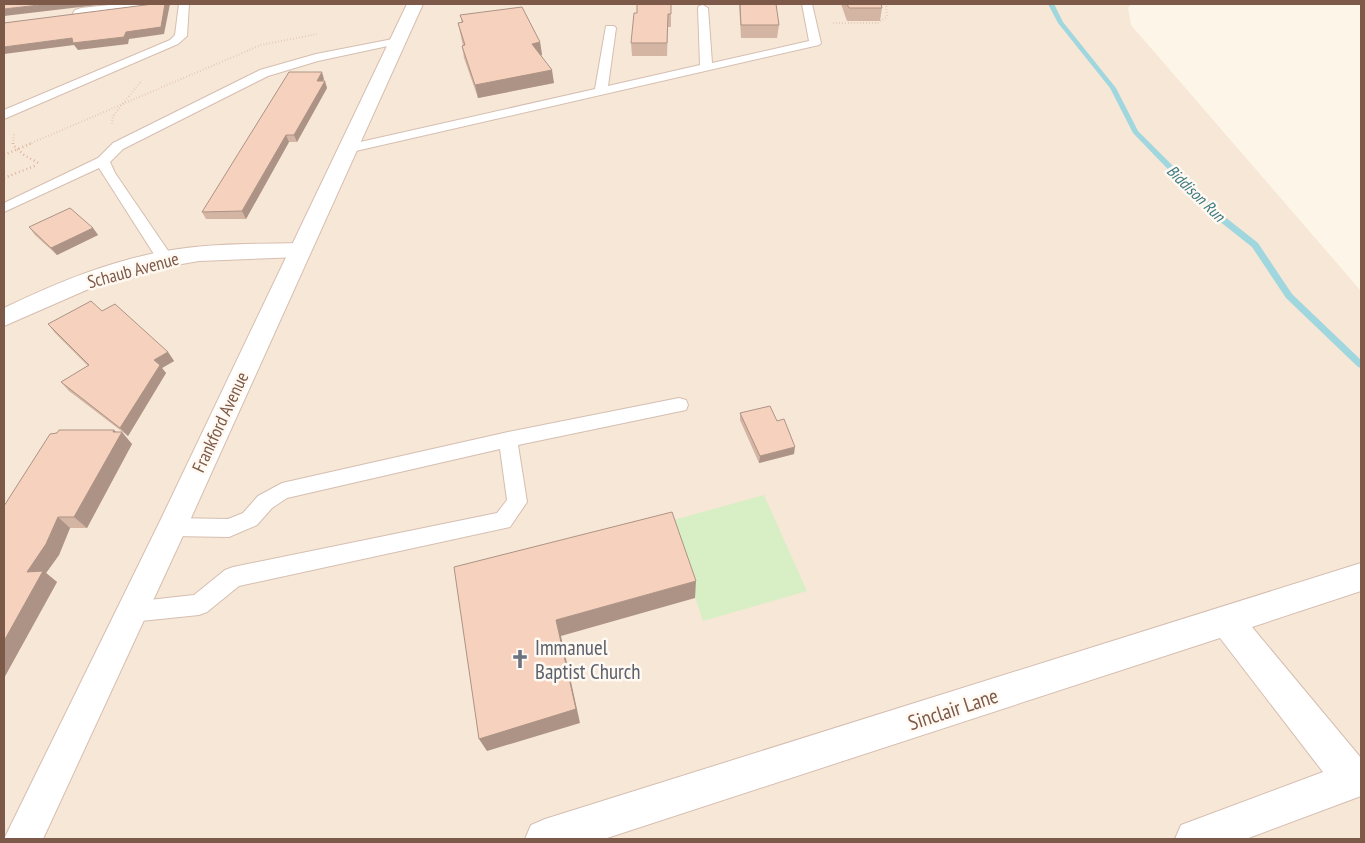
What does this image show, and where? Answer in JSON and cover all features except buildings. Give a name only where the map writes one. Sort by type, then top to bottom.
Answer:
[{"type":"street","points":[[70,15],[156,4]]},
{"type":"street","name":"Frankford Avenue","points":[[23,839],[172,527],[415,4]]},
{"type":"street","name":"Schaub Avenue","points":[[4,318],[76,285],[165,258],[233,252],[300,250]]},
{"type":"street","name":"Sinclair Lane","points":[[545,839],[1361,577]]},
{"type":"street","points":[[1195,839],[1359,783],[1226,620]]},
{"type":"lane","points":[[4,115],[174,42],[181,36],[184,4]]},
{"type":"lane","points":[[347,149],[815,43],[807,4]]},
{"type":"lane","points":[[703,8],[706,68]]},
{"type":"lane","points":[[601,92],[610,28]]},
{"type":"lane","points":[[4,208],[103,161],[118,146],[264,73],[316,58],[398,41]]},
{"type":"lane","points":[[103,161],[108,173],[165,258]]},
{"type":"lane","points":[[172,527],[229,528],[250,519],[265,502],[282,491],[508,440],[679,405]]},
{"type":"lane","points":[[132,612],[198,605],[233,577],[503,521],[517,502],[508,440]]},
{"type":"path","points":[[811,22],[878,23],[888,17],[886,4]]},
{"type":"path","points":[[4,155],[261,45],[314,34],[324,34]]},
{"type":"path","points":[[118,146],[113,144],[113,116],[146,74],[162,48]]},
{"type":"path","points":[[4,115],[18,122],[14,132],[13,146],[40,164]]},
{"type":"shaded area","points":[[4,4],[1131,4],[1128,8],[1131,25],[1361,291],[1361,839],[4,839]]},
{"type":"green space","points":[[764,495],[807,591],[703,621],[670,521]]},
{"type":"waterway","name":"Biddison Run","points":[[1051,4],[1060,22],[1113,88],[1135,132],[1217,215],[1255,245],[1289,296],[1361,365]]},
{"type":"place","name":"Immanuel Baptist Church","points":[[520,659]]}]
